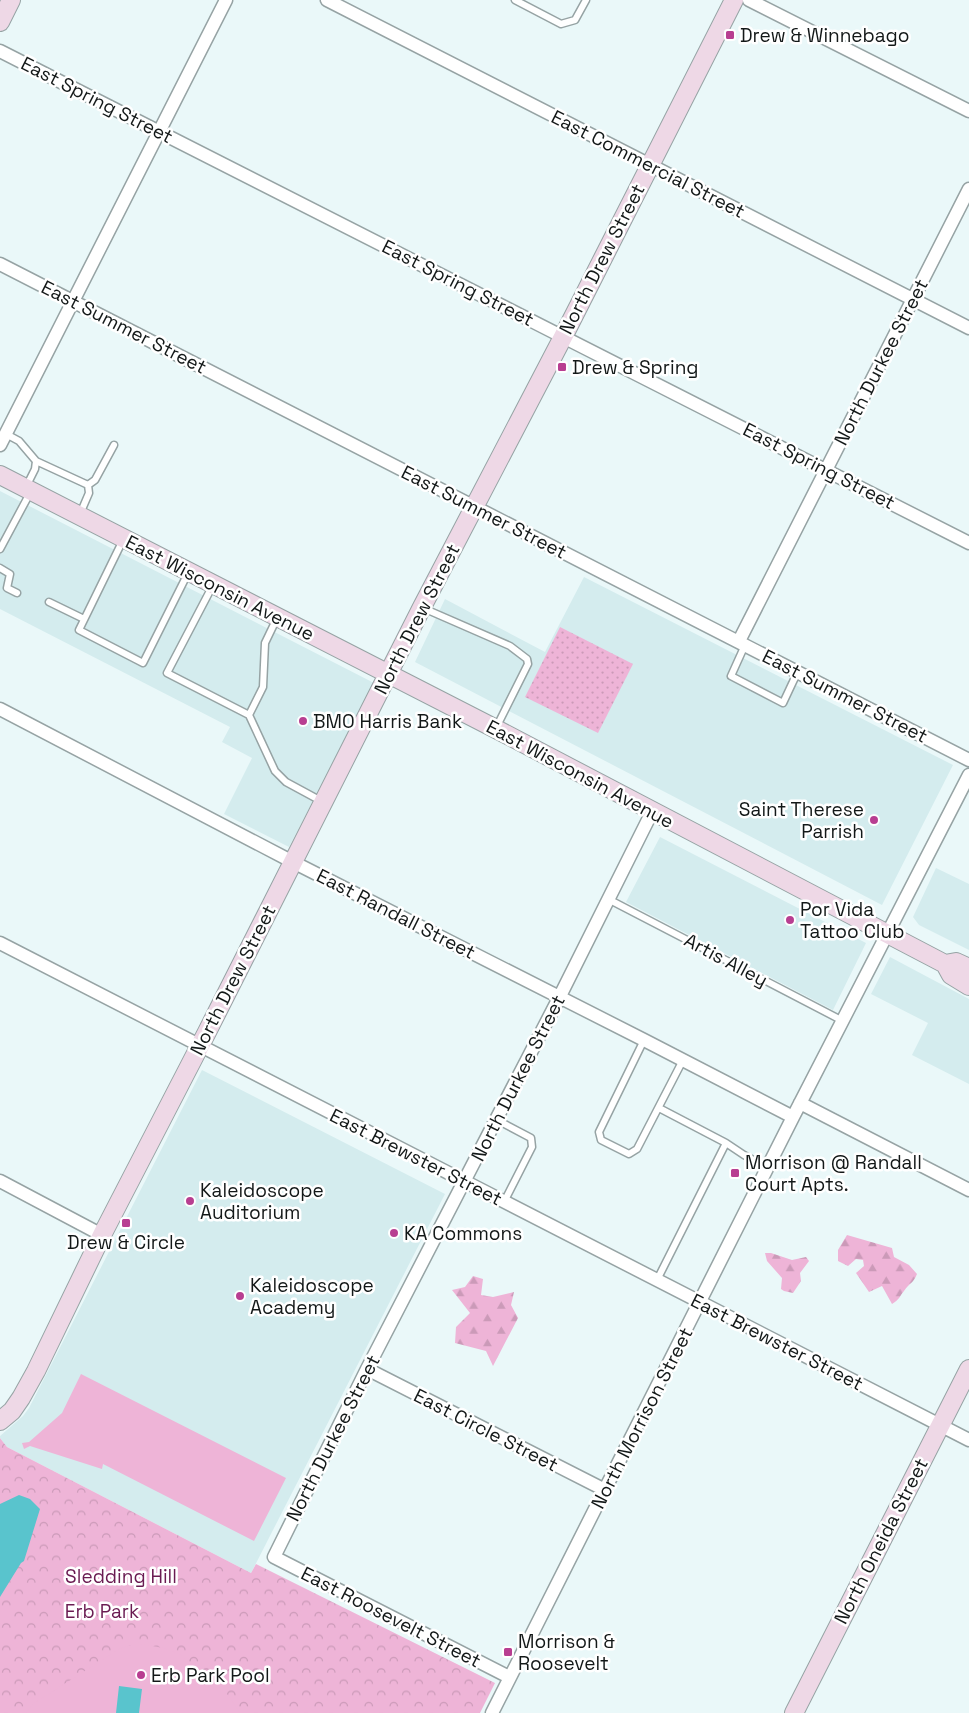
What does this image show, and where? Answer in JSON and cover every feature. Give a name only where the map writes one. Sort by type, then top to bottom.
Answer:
[{"type":"street","points":[[0,22],[11,0]]},
{"type":"street","points":[[3,439],[226,0]]},
{"type":"street","name":"East Commercial Street","points":[[327,0],[969,328]]},
{"type":"street","name":"North Drew Street","points":[[0,1421],[12,1411],[21,1398],[422,607],[563,338],[734,0]]},
{"type":"street","points":[[749,0],[969,112]]},
{"type":"street","name":"East Spring Street","points":[[0,50],[969,543]]},
{"type":"street","name":"North Durkee Street","points":[[742,643],[969,189]]},
{"type":"street","name":"East Summer Street","points":[[0,264],[969,760]]},
{"type":"street","name":"East Wisconsin Avenue","points":[[0,475],[496,729],[945,964],[950,975],[969,986]]},
{"type":"street","name":"East Randall Street","points":[[0,709],[293,862],[793,1117]]},
{"type":"street","name":"North Morrison Street","points":[[492,1713],[800,1103],[969,775]]},
{"type":"street","name":"North Durkee Street","points":[[274,1556],[652,812]]},
{"type":"street","name":"East Brewster Street","points":[[0,943],[969,1440]]},
{"type":"street","name":"East Wisconsin Avenue","points":[[945,964],[956,962],[969,968]]},
{"type":"street","points":[[800,1103],[969,1190]]},
{"type":"street","points":[[0,1182],[102,1235]]},
{"type":"street","name":"North Oneida Street","points":[[794,1713],[969,1369]]},
{"type":"street","name":"East Circle Street","points":[[367,1370],[605,1490]]},
{"type":"street","name":"East Roosevelt Street","points":[[274,1556],[509,1677]]},
{"type":"lane","points":[[515,0],[561,24],[575,20],[586,0]]},
{"type":"lane","points":[[3,439],[19,440],[36,461],[88,485]]},
{"type":"lane","points":[[88,485],[96,480],[114,445]]},
{"type":"lane","points":[[0,549],[28,489],[36,461]]},
{"type":"lane","points":[[80,516],[89,493],[88,485]]},
{"type":"lane","points":[[124,538],[79,630],[143,663],[189,572]]},
{"type":"lane","points":[[0,568],[10,574],[7,588],[17,593]]},
{"type":"lane","points":[[214,584],[167,673],[249,715],[275,771],[286,782],[323,802]]},
{"type":"lane","points":[[49,602],[84,619]]},
{"type":"lane","points":[[422,607],[510,646],[527,659],[528,664],[496,729]]},
{"type":"lane","points":[[249,715],[263,687],[265,643],[278,617]]},
{"type":"lane","points":[[742,643],[731,676],[782,703],[798,671]]},
{"type":"lane","name":"Artis Alley","points":[[608,899],[842,1021]]},
{"type":"lane","points":[[644,1040],[599,1132],[600,1140],[629,1154],[637,1150],[683,1060]]},
{"type":"lane","points":[[659,1108],[726,1143],[768,1168]]},
{"type":"lane","points":[[497,1120],[531,1138],[532,1147],[504,1202]]},
{"type":"lane","points":[[657,1280],[726,1143]]},
{"type":"shaded area","points":[[0,491],[374,683],[289,847],[224,814],[252,758],[222,742],[230,727],[0,609]]},
{"type":"shaded area","points":[[584,577],[953,765],[882,905],[415,662],[445,599],[545,652]]},
{"type":"shaded area","points":[[660,837],[866,943],[833,1010],[626,902]]},
{"type":"shaded area","points":[[936,868],[969,884],[969,950],[919,925],[913,917]]},
{"type":"shaded area","points":[[890,957],[969,999],[969,1084],[912,1055],[928,1023],[871,994]]},
{"type":"shaded area","name":"Kaleidoscope Academy","points":[[202,1070],[445,1194],[251,1573],[7,1447],[0,1438],[29,1408]]},
{"type":"green space","points":[[560,627],[633,664],[598,733],[525,697]]},
{"type":"green space","points":[[847,1235],[892,1248],[894,1257],[909,1265],[917,1274],[895,1302],[892,1304],[882,1286],[869,1292],[856,1273],[864,1266],[863,1260],[856,1259],[848,1266],[838,1261],[838,1250]]},
{"type":"green space","points":[[765,1253],[771,1253],[792,1260],[806,1257],[809,1261],[800,1273],[801,1281],[793,1293],[781,1289],[782,1278],[767,1261]]},
{"type":"green space","points":[[473,1276],[483,1279],[481,1295],[493,1297],[514,1292],[511,1305],[518,1318],[493,1366],[486,1351],[455,1343],[456,1327],[470,1313],[452,1290],[465,1287]]},
{"type":"green space","points":[[81,1374],[286,1478],[254,1541],[103,1464],[102,1469],[30,1446],[24,1449],[22,1443],[29,1442],[62,1413]]},
{"type":"green space","name":"Erb Park","points":[[0,1438],[7,1447],[251,1573],[256,1564],[495,1683],[480,1713],[0,1713]]},
{"type":"green space","name":"Erb Park Pool","points":[[141,1644],[163,1648],[179,1654],[228,1695],[240,1713],[26,1713],[33,1704],[119,1649]]},
{"type":"water","points":[[19,1495],[30,1499],[40,1509],[24,1561],[0,1597],[0,1504]]},
{"type":"water","points":[[119,1686],[142,1689],[139,1713],[116,1713]]},
{"type":"place","name":"Drew & Winnebago","points":[[730,35]]},
{"type":"place","name":"Drew & Spring","points":[[562,367]]},
{"type":"place","name":"BMO Harris Bank","points":[[303,721]]},
{"type":"place","name":"Saint Therese Parrish","points":[[874,820]]},
{"type":"place","name":"Por Vida Tattoo Club","points":[[790,920]]},
{"type":"place","name":"Morrison @ Randall Court Apts.","points":[[735,1173]]},
{"type":"place","name":"Kaleidoscope Auditorium","points":[[190,1201]]},
{"type":"place","name":"Drew & Circle","points":[[126,1223]]},
{"type":"place","name":"KA Commons","points":[[394,1233]]},
{"type":"place","name":"Kaleidoscope Academy","points":[[240,1296]]},
{"type":"place","name":"Morrison & Roosevelt","points":[[508,1652]]},
{"type":"place","name":"Erb Park Pool","points":[[141,1675]]},
{"type":"park label","name":"Sledding Hill","points":[[121,1576]]}]
